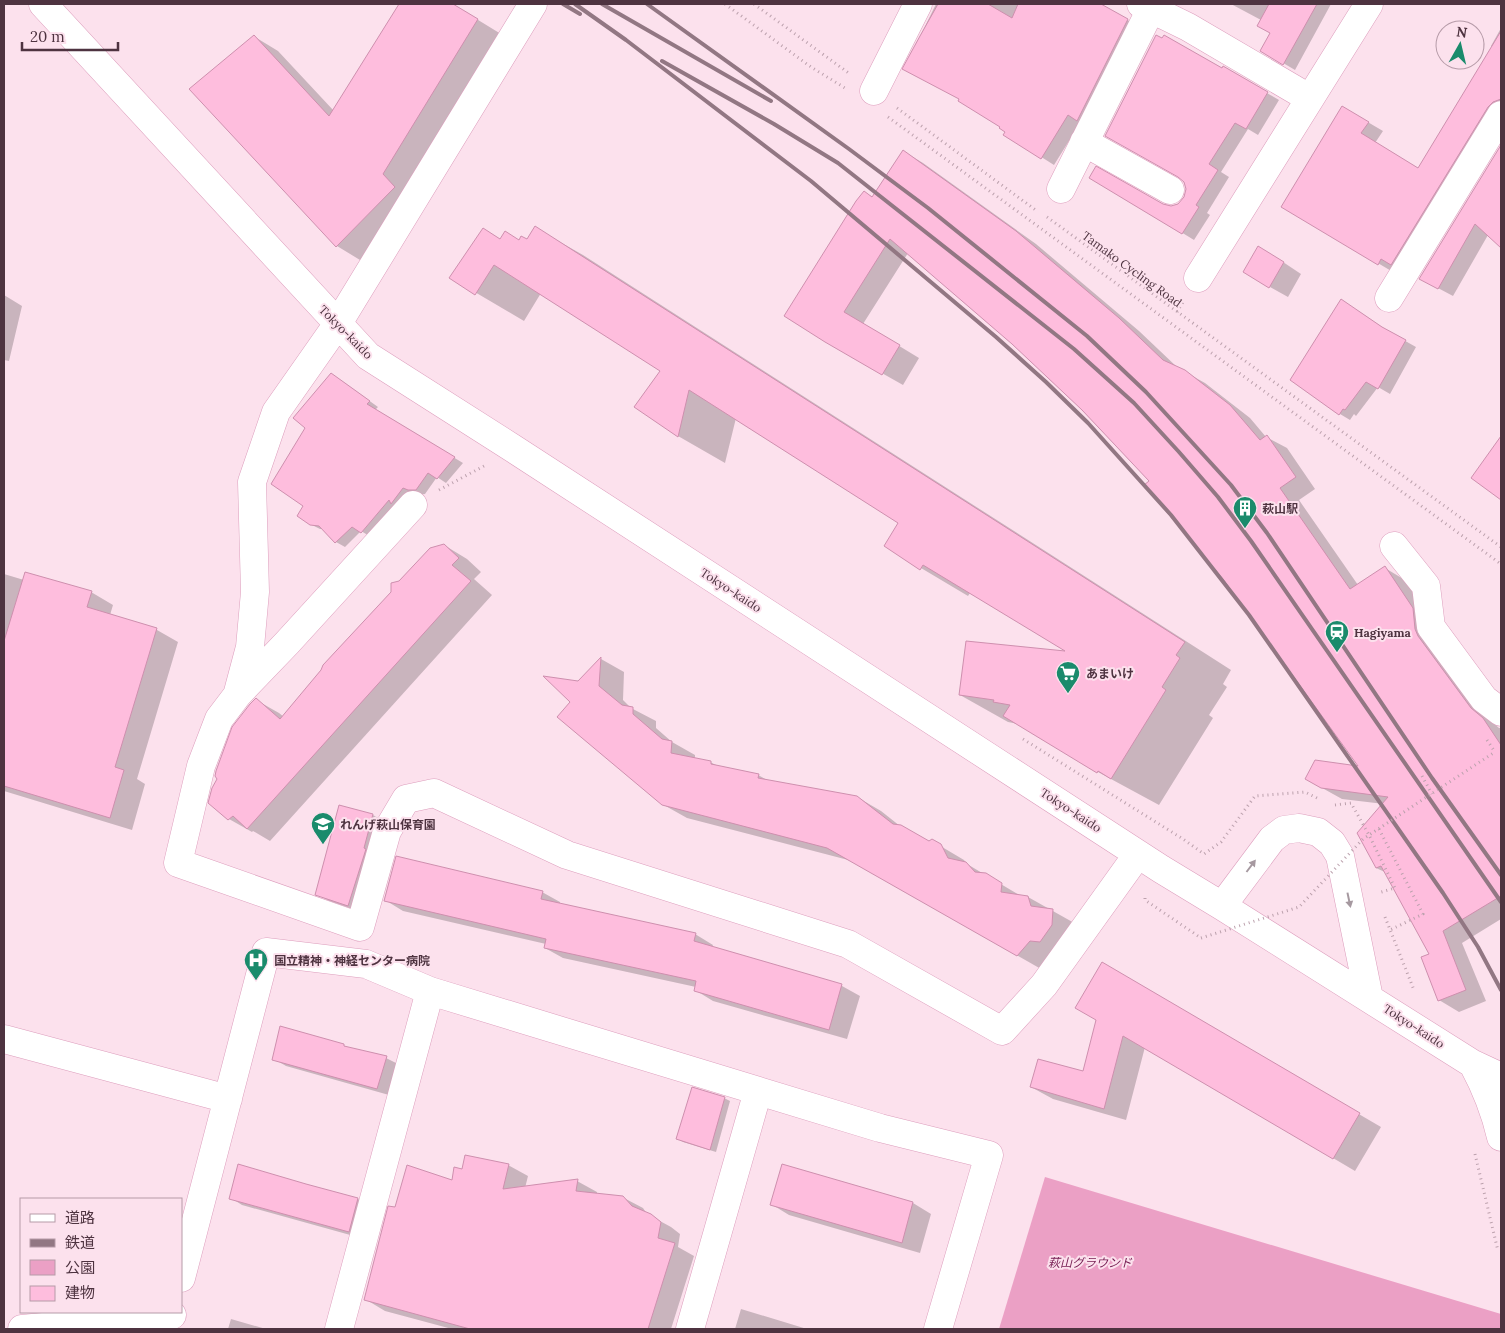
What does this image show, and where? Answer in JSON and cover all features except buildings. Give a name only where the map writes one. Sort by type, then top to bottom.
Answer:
[{"type":"street","name":"Tokyo-kaido","points":[[42,4],[337,325],[368,356],[1161,870],[1222,906],[1473,1064],[1501,1077]]},
{"type":"street","points":[[238,694],[250,647],[255,592],[252,482],[276,412],[337,325],[533,4]]},
{"type":"street","points":[[870,100],[918,4]]},
{"type":"street","points":[[1198,278],[1368,4]]},
{"type":"street","points":[[1061,189],[1146,6],[1188,27],[1309,98]]},
{"type":"street","points":[[1389,298],[1501,115]]},
{"type":"street","points":[[1084,142],[1170,190]]},
{"type":"street","points":[[412,505],[287,644],[238,694],[219,719],[201,766],[178,863],[360,928],[387,831],[406,799],[434,792],[567,855],[848,944],[1002,1031],[1044,985],[1138,854]]},
{"type":"street","points":[[1394,546],[1426,586],[1430,627],[1484,699],[1501,712]]},
{"type":"street","points":[[1222,906],[1272,839],[1284,830],[1299,828],[1318,832],[1332,842],[1340,856],[1369,998]]},
{"type":"street","points":[[182,1274],[266,952],[366,964],[430,991],[880,1128],[988,1154],[938,1329]]},
{"type":"street","points":[[339,1329],[430,991]]},
{"type":"street","points":[[4,1039],[228,1099]]},
{"type":"street","points":[[1473,1064],[1487,1090],[1501,1137]]},
{"type":"street","points":[[690,1329],[758,1091]]},
{"type":"street","points":[[22,1329],[171,1319]]},
{"type":"path","points":[[725,4],[811,67],[870,100],[1501,564]]},
{"type":"path","name":"Tamako Cycling Road","points":[[754,4],[870,100],[1500,545]]},
{"type":"path","points":[[412,505],[514,449]]},
{"type":"path","points":[[1145,900],[1201,938],[1299,907],[1363,839],[1495,752]]},
{"type":"path","points":[[1422,776],[1432,794]]},
{"type":"path","points":[[1332,806],[1350,803],[1369,835],[1395,888],[1376,893]]},
{"type":"path","points":[[1378,829],[1424,914],[1390,930]]},
{"type":"path","points":[[1213,932],[1221,937]]},
{"type":"path","points":[[1473,1148],[1498,1251]]},
{"type":"green space","name":"萩山グラウンド","points":[[1045,1177],[1501,1314],[1501,1329],[999,1329]]},
{"type":"railway","points":[[563,4],[580,14]]},
{"type":"railway","points":[[575,4],[626,40],[811,181],[996,337],[1088,423],[1171,515],[1249,615],[1443,893],[1478,947],[1501,990]]},
{"type":"railway","points":[[602,4],[771,101]]},
{"type":"railway","points":[[647,4],[928,208],[1087,336],[1146,392],[1231,485],[1267,533],[1432,778],[1501,875]]},
{"type":"railway","points":[[662,61],[774,124],[838,163],[1074,349],[1134,403],[1218,497],[1251,541],[1501,902]]},
{"type":"place","name":"萩山駅","points":[[1245,529]]},
{"type":"place","name":"Hagiyama","points":[[1337,653]]},
{"type":"place","name":"あまいけ","points":[[1068,694]]},
{"type":"place","name":"れんげ萩山保育園","points":[[323,845]]},
{"type":"place","name":"国立精神・神経センター病院","points":[[256,981]]}]
